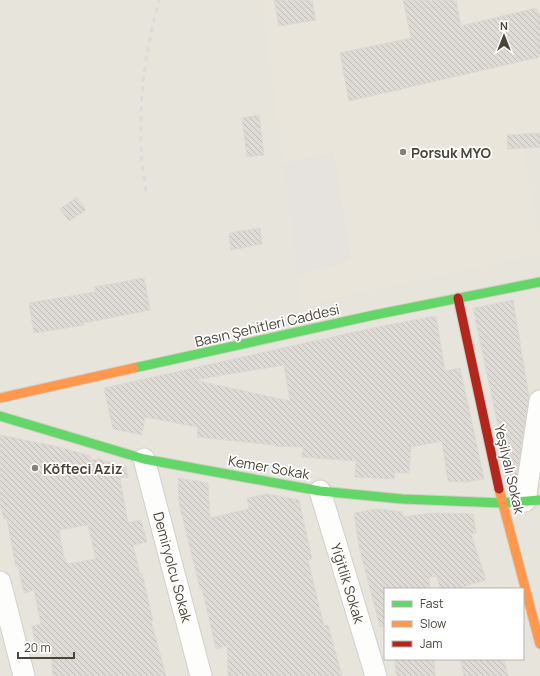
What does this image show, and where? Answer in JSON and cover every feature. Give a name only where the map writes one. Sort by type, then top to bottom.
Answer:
[{"type":"street","name":"Basın Şehitleri Caddesi","points":[[0,398],[458,298],[540,282]]},
{"type":"street","name":"Yeşilyalı Sokak","points":[[458,298],[502,503],[540,644]]},
{"type":"street","points":[[532,501],[540,401]]},
{"type":"street","name":"Kemer Sokak","points":[[0,416],[144,459],[320,491],[402,499],[502,503],[532,501]]},
{"type":"street","name":"Demiryolcu Sokak","points":[[144,459],[201,676]]},
{"type":"street","name":"Yiğitlik Sokak","points":[[320,491],[376,676]]},
{"type":"street","points":[[0,582],[24,676]]},
{"type":"shaded area","points":[[0,0],[540,0],[540,676],[0,676]]},
{"type":"shaded area","name":"Porsuk MYO","points":[[262,0],[540,0],[540,139],[522,142],[540,246],[540,254],[302,305]]},
{"type":"shaded area","points":[[334,152],[351,260],[298,276],[283,163]]},
{"type":"building","points":[[274,0],[312,0],[316,20],[279,26]]},
{"type":"building","points":[[403,0],[456,0],[461,26],[536,8],[540,15],[540,57],[349,101],[340,53],[411,38]]},
{"type":"building","points":[[259,115],[264,155],[247,157],[242,118]]},
{"type":"building","points":[[540,133],[540,147],[508,149],[507,135]]},
{"type":"building","points":[[77,197],[86,210],[69,221],[60,209]]},
{"type":"building","points":[[260,228],[262,244],[231,250],[229,233]]},
{"type":"building","points":[[144,278],[150,310],[83,323],[84,325],[34,333],[29,303],[95,292],[95,287]]},
{"type":"building","points":[[513,300],[529,397],[516,481],[510,482],[473,308]]},
{"type":"building","points":[[436,316],[445,371],[460,368],[484,479],[467,482],[448,481],[442,441],[411,447],[409,473],[395,472],[394,479],[355,477],[356,461],[302,457],[303,447],[274,446],[197,437],[198,427],[145,417],[142,435],[113,429],[104,388],[377,327]],"holes":[[[284,365],[290,401],[194,380]]]},
{"type":"building","points":[[0,435],[59,447],[90,456],[91,460],[99,459],[126,467],[128,477],[120,478],[128,523],[141,520],[147,542],[133,545],[140,574],[142,573],[153,621],[151,621],[166,676],[53,676],[51,650],[37,652],[32,626],[41,624],[34,590],[24,593],[18,566],[16,567],[7,519],[4,519],[0,505]],"holes":[[[88,525],[96,559],[67,564],[64,558],[59,530]]]},
{"type":"building","points":[[178,478],[208,483],[210,518],[249,509],[247,498],[267,494],[299,500],[312,559],[308,560],[324,626],[328,625],[342,676],[228,676],[227,646],[216,649],[202,588],[200,589],[179,503]]},
{"type":"building","points":[[377,509],[402,512],[403,517],[432,513],[473,514],[476,533],[471,534],[486,580],[459,588],[440,588],[437,576],[429,577],[430,588],[384,588],[384,626],[380,627],[359,546],[354,513]]},
{"type":"building","points":[[395,660],[434,660],[435,676],[396,676]]},
{"type":"building","points":[[460,660],[504,660],[508,676],[464,676]]},
{"type":"railway","points":[[146,191],[141,151],[142,90],[150,36],[159,0]]},
{"type":"traffic: fast","points":[[134,368],[374,315],[540,282]]},
{"type":"traffic: fast","points":[[0,416],[144,459],[320,491],[402,499],[502,503],[540,500]]},
{"type":"traffic: slow","points":[[0,398],[134,368]]},
{"type":"traffic: slow","points":[[499,489],[540,644]]},
{"type":"traffic: jam","points":[[458,298],[499,489]]},
{"type":"place","name":"Porsuk MYO","points":[[403,152]]},
{"type":"place","name":"Köfteci Aziz","points":[[35,468]]}]
